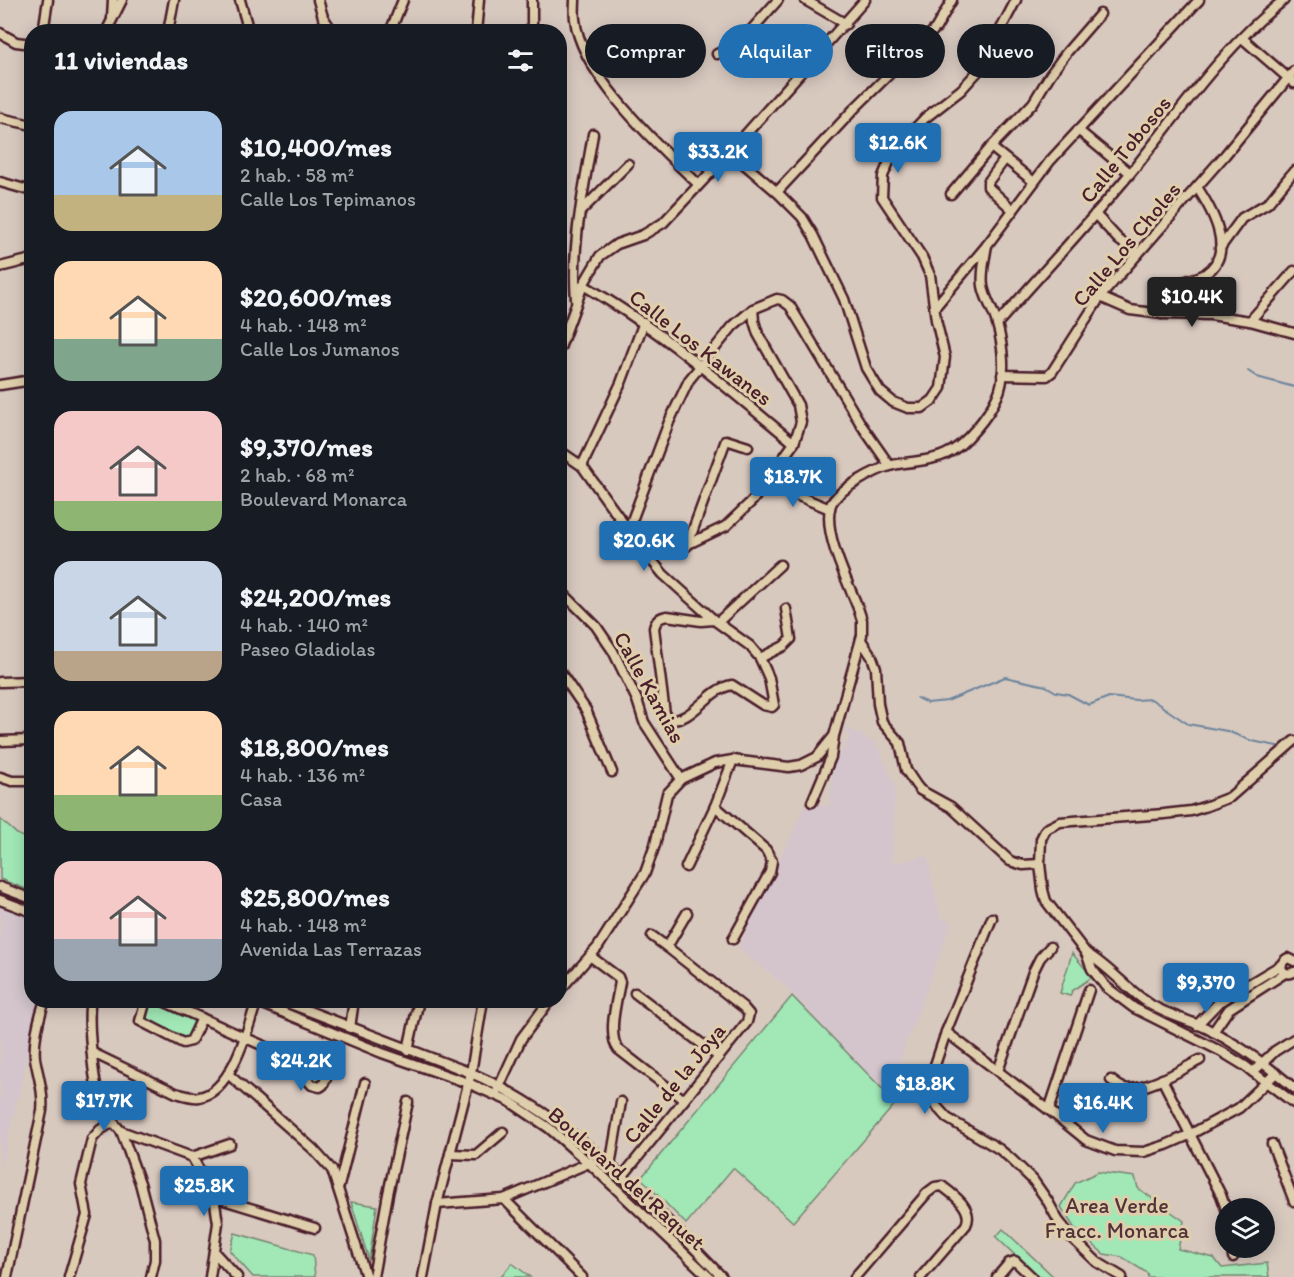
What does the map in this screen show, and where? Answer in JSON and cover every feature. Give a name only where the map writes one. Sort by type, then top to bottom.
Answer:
[{"type":"street","points":[[44,24],[48,0]]},
{"type":"street","points":[[112,0],[112,22]]},
{"type":"street","points":[[112,22],[122,0]]},
{"type":"street","points":[[170,24],[174,0]]},
{"type":"street","points":[[240,0],[247,24]]},
{"type":"street","points":[[318,0],[328,24]]},
{"type":"street","points":[[393,24],[403,0]]},
{"type":"street","points":[[477,24],[479,0]]},
{"type":"street","points":[[532,0],[532,24]]},
{"type":"street","points":[[575,0],[575,19],[579,35],[601,77],[636,122],[698,184]]},
{"type":"street","points":[[717,54],[738,45],[778,0]]},
{"type":"street","points":[[805,0],[846,24],[865,0]]},
{"type":"street","points":[[777,192],[854,109],[936,28],[952,0]]},
{"type":"street","points":[[730,152],[777,192],[802,217],[844,299],[866,368],[879,391],[892,402],[908,408],[922,408],[941,388],[945,357],[936,320],[930,275],[922,257],[882,197],[883,176],[889,162],[904,140],[925,118],[961,90],[980,69],[1016,0]]},
{"type":"street","points":[[935,307],[1078,130],[1199,0]]},
{"type":"street","name":"Calle Tobosos","points":[[998,324],[1130,173],[1219,63],[1242,38],[1284,0]]},
{"type":"street","points":[[951,194],[1033,103],[1067,52],[1100,14]]},
{"type":"street","points":[[567,327],[583,285],[600,256],[617,243],[654,229],[730,152],[845,25]]},
{"type":"street","points":[[0,33],[16,42],[24,43]]},
{"type":"street","points":[[1242,38],[1292,77]]},
{"type":"street","name":"Calle Los Choles","points":[[1002,375],[1047,376],[1051,374],[1100,297],[1292,77]]},
{"type":"street","points":[[0,117],[24,123]]},
{"type":"street","points":[[1078,130],[1130,173]]},
{"type":"street","points":[[576,304],[573,272],[576,238],[593,134]]},
{"type":"street","points":[[991,147],[1034,182]]},
{"type":"street","points":[[1005,159],[988,182],[988,187],[1013,210]]},
{"type":"street","points":[[581,211],[628,164]]},
{"type":"street","points":[[1162,314],[1174,286],[1204,274],[1217,260],[1220,248],[1242,218],[1268,203],[1294,171]]},
{"type":"street","points":[[0,182],[24,189]]},
{"type":"street","name":"Calle Los Choles","points":[[1197,187],[1214,218],[1220,248]]},
{"type":"street","points":[[1095,214],[1119,240],[1138,254]]},
{"type":"street","points":[[812,802],[831,757],[834,736],[861,640],[862,620],[831,531],[832,502],[854,483],[890,466],[948,454],[965,441],[994,402],[1001,387],[1002,375],[998,324],[983,287],[987,245]]},
{"type":"street","points":[[0,267],[24,261]]},
{"type":"street","points":[[1250,321],[1294,271]]},
{"type":"street","name":"Calle Los Kawanes","points":[[583,285],[644,321],[794,443]]},
{"type":"street","points":[[1100,297],[1130,310],[1162,314],[1211,315],[1250,321],[1294,333]]},
{"type":"street","points":[[628,531],[669,422],[689,380],[733,326],[753,309],[777,299],[790,306],[862,426],[890,466]]},
{"type":"street","points":[[639,546],[666,550],[687,546],[726,526],[767,483],[794,443],[801,422],[798,405],[758,334],[753,309]]},
{"type":"street","points":[[582,466],[621,383],[644,321]]},
{"type":"street","points":[[0,385],[24,381]]},
{"type":"street","points":[[687,546],[726,440],[748,447]]},
{"type":"street","points":[[567,456],[582,466],[639,546],[663,574],[716,621],[744,641],[760,658],[769,678],[773,706],[767,707],[732,685],[719,689],[685,716],[672,721],[668,720],[654,627],[656,623],[662,617],[667,616],[716,621],[780,565]]},
{"type":"street","points":[[767,483],[830,509]]},
{"type":"street","name":"Calle Kamias","points":[[567,597],[596,626],[613,651],[637,700],[644,722],[681,778]]},
{"type":"street","points":[[760,658],[784,646],[791,639],[791,628],[786,609]]},
{"type":"street","points":[[861,640],[876,668],[878,704],[882,722],[900,743],[906,770],[916,785],[920,790],[951,807],[1010,861],[1023,865],[1040,864]]},
{"type":"street","points":[[0,681],[24,681]]},
{"type":"street","points":[[567,682],[586,710],[612,772]]},
{"type":"street","points":[[567,982],[615,923],[645,873],[656,845],[667,794],[681,778],[715,763],[733,760],[789,767],[801,765],[817,757],[834,736]]},
{"type":"street","points":[[0,741],[24,740]]},
{"type":"street","points":[[1294,741],[1230,797],[1207,806],[1191,811],[1059,822],[1052,825],[1046,829],[1041,839],[1040,864],[1046,901],[1086,953],[1092,969],[1107,987],[1134,1008],[1222,1052],[1294,1103]]},
{"type":"street","points":[[686,867],[715,806],[733,760]]},
{"type":"street","points":[[0,777],[12,781],[24,781]]},
{"type":"street","points":[[715,806],[766,850],[772,861],[770,872],[733,939]]},
{"type":"street","points":[[0,887],[24,896]]},
{"type":"street","points":[[0,900],[24,909]]},
{"type":"street","points":[[652,936],[667,947],[687,914]]},
{"type":"street","points":[[992,918],[946,1032],[927,1086],[928,1097],[947,1118],[1010,1158],[1033,1180],[1058,1221],[1072,1238],[1097,1262],[1122,1277]]},
{"type":"street","name":"Calle de la Joya","points":[[622,1177],[747,1022],[749,1014],[667,947]]},
{"type":"street","points":[[998,1071],[1033,972],[1040,958],[1050,947]]},
{"type":"street","points":[[1086,953],[1100,961],[1151,1005],[1213,1032],[1263,1062],[1294,1088]]},
{"type":"street","points":[[590,956],[618,977],[620,982],[613,1032],[614,1044],[684,1100]]},
{"type":"street","points":[[1286,970],[1283,960],[1288,958],[1294,961]]},
{"type":"street","points":[[1197,1025],[1219,1002],[1286,970]]},
{"type":"street","points":[[1213,1032],[1229,1010],[1286,970]]},
{"type":"street","points":[[1049,1110],[1089,990]]},
{"type":"street","points":[[635,993],[719,1057]]},
{"type":"street","points":[[7,1277],[42,1111],[43,1090],[35,1057],[35,1046],[43,1008]]},
{"type":"street","points":[[89,1008],[97,1090],[113,1122],[121,1131],[140,1183],[155,1239],[155,1260],[151,1277]]},
{"type":"street","points":[[144,1008],[140,1021],[183,1043],[190,1041],[202,1018]]},
{"type":"street","points":[[179,1008],[284,1055],[302,1059],[321,1068],[327,1076],[323,1085],[320,1087],[312,1085],[284,1055]]},
{"type":"street","points":[[93,1053],[176,1093],[190,1097],[207,1095],[228,1074],[244,1037],[253,1008]]},
{"type":"street","name":"Boulevard del Raquet","points":[[272,1008],[509,1101],[549,1128],[589,1163],[709,1277]]},
{"type":"street","name":"Boulevard del Raquet","points":[[300,1008],[500,1085],[538,1108],[622,1177],[722,1277]]},
{"type":"street","points":[[350,1028],[353,1008]]},
{"type":"street","points":[[408,1050],[417,1008]]},
{"type":"street","points":[[423,1277],[437,1204],[471,1073],[482,1008]]},
{"type":"street","points":[[495,1095],[521,1040],[544,1008]]},
{"type":"street","points":[[946,1032],[1086,1140],[1115,1151],[1144,1152],[1188,1135],[1239,1108],[1276,1073]]},
{"type":"street","points":[[1253,1072],[1275,1051],[1294,1039]]},
{"type":"street","points":[[1112,1080],[1123,1088],[1136,1089],[1200,1060]]},
{"type":"street","points":[[228,1074],[326,1161],[339,1187],[366,1277]]},
{"type":"street","points":[[1162,1079],[1188,1135],[1222,1198]]},
{"type":"street","points":[[339,1187],[365,1083]]},
{"type":"street","points":[[373,1277],[408,1102]]},
{"type":"street","points":[[609,1166],[621,1102]]},
{"type":"street","points":[[69,1277],[87,1215],[81,1184],[92,1139],[100,1130],[113,1122]]},
{"type":"street","points":[[121,1131],[192,1157],[230,1144]]},
{"type":"street","points":[[450,1154],[476,1155],[503,1132]]},
{"type":"street","points":[[1272,1144],[1294,1201]]},
{"type":"street","points":[[192,1157],[214,1197],[218,1223],[210,1277]]},
{"type":"street","points":[[437,1204],[504,1199],[600,1157]]},
{"type":"street","points":[[855,1277],[927,1193],[935,1187],[942,1186],[966,1209],[969,1219],[921,1277]]},
{"type":"street","points":[[214,1197],[315,1228]]},
{"type":"street","points":[[504,1199],[582,1277]]},
{"type":"street","points":[[214,1252],[237,1277]]},
{"type":"street","points":[[997,1277],[1012,1262],[1019,1264],[1032,1277]]},
{"type":"shaded area","points":[[843,726],[876,743],[895,786],[892,864],[927,855],[940,918],[952,921],[887,1094],[783,984],[738,948],[807,802],[829,806],[833,767],[850,736]]},
{"type":"shaded area","points":[[0,903],[24,914],[24,1008],[38,1008],[0,1173]]},
{"type":"green space","points":[[0,819],[24,838],[24,888],[0,879]]},
{"type":"green space","points":[[1072,953],[1092,977],[1072,991],[1070,996],[1060,993]]},
{"type":"green space","points":[[792,996],[896,1103],[793,1222],[733,1168],[686,1224],[641,1178]]},
{"type":"green space","points":[[148,1008],[165,1008],[194,1021],[189,1038],[180,1041],[142,1019]]},
{"type":"green space","points":[[294,1058],[322,1073],[320,1081],[315,1083],[292,1062]]},
{"type":"green space","name":"Area Verde Fracc. Monarca","points":[[1098,1172],[1135,1177],[1138,1188],[1184,1221],[1178,1249],[1214,1258],[1222,1268],[1267,1263],[1269,1277],[1148,1277],[1147,1273],[1122,1257],[1104,1254],[1075,1229],[1061,1207],[1075,1183]]},
{"type":"green space","points":[[351,1202],[377,1206],[369,1260]]},
{"type":"green space","points":[[1003,1229],[1054,1277],[1038,1277],[996,1237]]},
{"type":"green space","points":[[235,1233],[313,1255],[315,1277],[253,1277],[230,1251]]},
{"type":"green space","points":[[512,1263],[530,1277],[501,1277]]},
{"type":"waterway","points":[[1248,371],[1257,377],[1294,387]]},
{"type":"waterway","points":[[917,698],[927,703],[947,701],[1005,677],[1046,686],[1089,705],[1109,697],[1151,699],[1188,724],[1227,731],[1252,741],[1282,747]]}]
